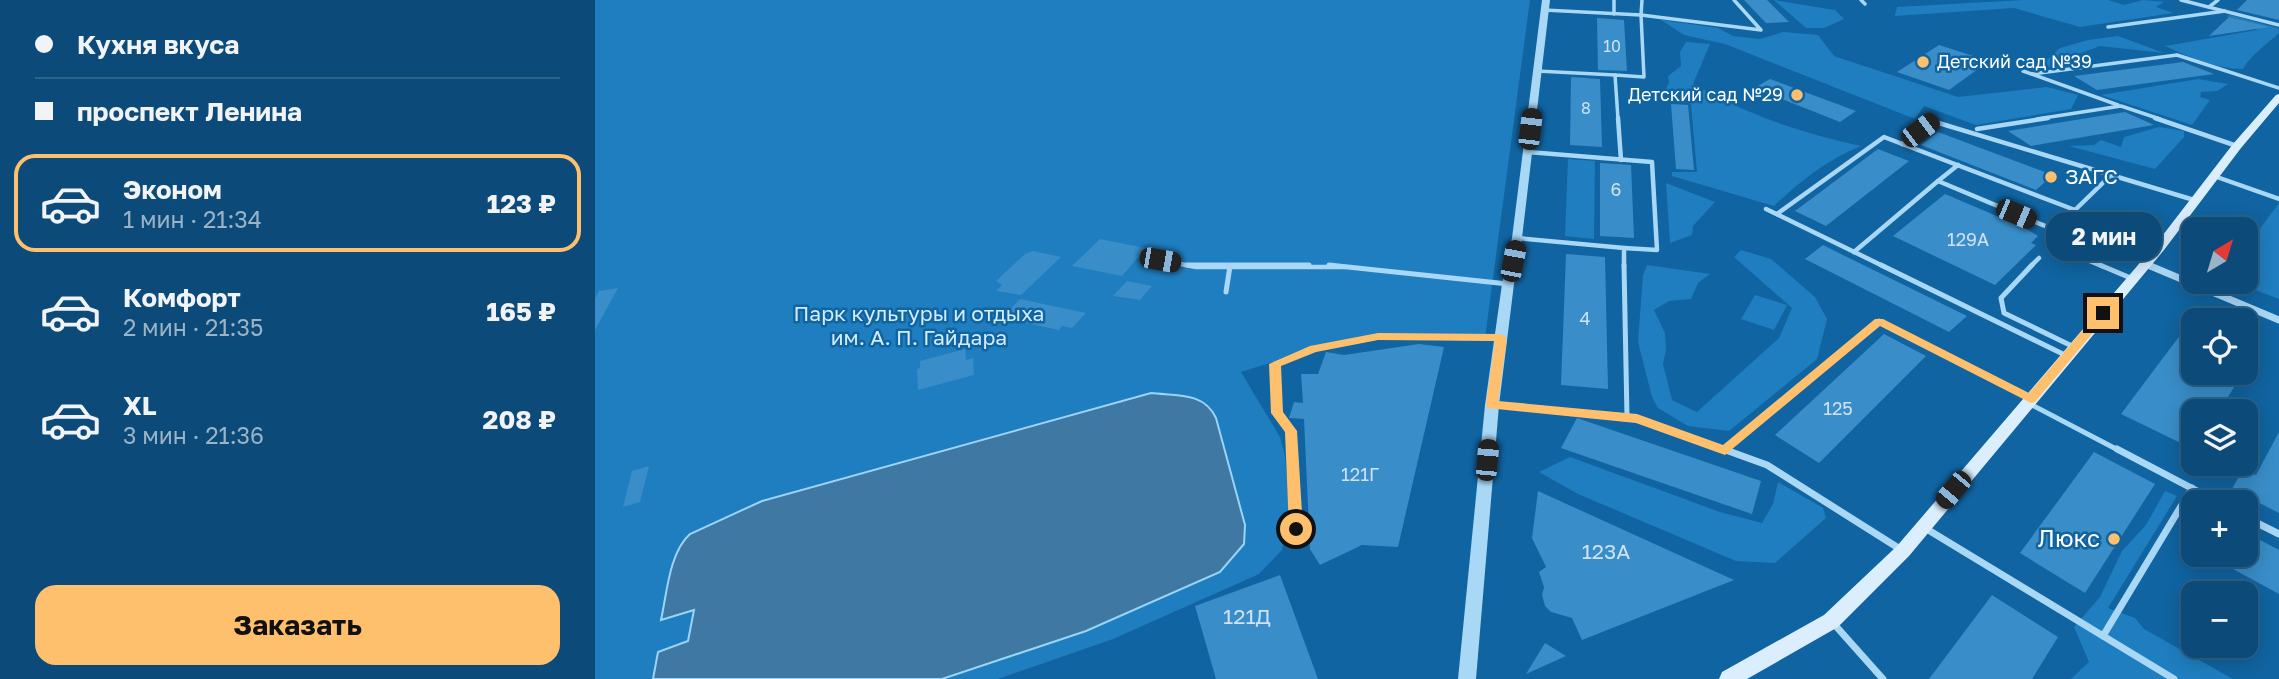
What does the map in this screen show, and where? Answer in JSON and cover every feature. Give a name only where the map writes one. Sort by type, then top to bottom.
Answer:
[{"type":"main road","points":[[1729,679],[1831,621],[1903,551],[2133,279],[2237,146],[2279,97]]},
{"type":"street","points":[[1467,679],[1492,405],[1517,238],[1545,5]]},
{"type":"street","points":[[2145,264],[2279,320]]},
{"type":"lane","points":[[1614,0],[1614,14]]},
{"type":"lane","points":[[1537,71],[1644,77],[1642,0]]},
{"type":"lane","points":[[1545,5],[1761,30],[1734,0]]},
{"type":"lane","points":[[1861,0],[1865,4]]},
{"type":"lane","points":[[2181,0],[2279,25]]},
{"type":"lane","points":[[2209,7],[2218,0]]},
{"type":"lane","points":[[2108,27],[2225,12]]},
{"type":"lane","points":[[2032,74],[2177,55],[2279,88]]},
{"type":"lane","points":[[2023,71],[2237,146]]},
{"type":"lane","points":[[1615,75],[1621,160]]},
{"type":"lane","points":[[1977,129],[2121,106]]},
{"type":"lane","points":[[1902,144],[1932,121],[2195,201]]},
{"type":"lane","points":[[1777,214],[1884,137],[2075,210],[2086,219],[2159,247]]},
{"type":"lane","points":[[1517,238],[1657,250],[1652,162],[1527,152]]},
{"type":"lane","points":[[1854,252],[1958,165]]},
{"type":"lane","points":[[2075,210],[2111,175]]},
{"type":"lane","points":[[2214,176],[2279,199]]},
{"type":"lane","points":[[1938,181],[2069,236]]},
{"type":"lane","points":[[1766,209],[2071,352]]},
{"type":"lane","points":[[2086,219],[2069,236],[2068,252],[2133,279]]},
{"type":"lane","points":[[1624,248],[1627,417]]},
{"type":"lane","points":[[2039,258],[2001,298],[2004,313],[2071,352]]},
{"type":"lane","points":[[1160,260],[1196,267],[1327,265],[1508,284]]},
{"type":"lane","points":[[1226,292],[1230,266]]},
{"type":"lane","points":[[1725,450],[1879,321],[2196,490]]},
{"type":"lane","points":[[1296,529],[1291,431],[1277,413],[1275,364],[1314,349],[1378,337],[1501,338]]},
{"type":"lane","points":[[1492,405],[1637,418],[1767,466],[1903,551]]},
{"type":"lane","points":[[2102,636],[2192,488]]},
{"type":"lane","points":[[2258,524],[2279,534]]},
{"type":"lane","points":[[1923,526],[2174,679]]},
{"type":"lane","points":[[1831,621],[1883,679]]},
{"type":"green space","name":"Парк культуры и отдыха им. А. П. Гайдара","points":[[595,0],[1530,0],[1485,338],[1378,337],[1314,349],[1241,372],[1280,437],[1285,456],[1289,511],[1282,550],[1259,574],[1113,639],[998,679],[595,679]]},
{"type":"green space","points":[[1774,0],[1835,10],[1844,19],[1824,28],[1806,28]]},
{"type":"green space","points":[[2023,0],[2108,0],[2124,5],[2143,0],[2164,2],[2156,7],[2173,13],[2080,27],[2014,8],[1895,16],[1897,7]]},
{"type":"green space","points":[[2226,16],[2278,28],[2279,33],[2254,55],[2243,69],[2213,65],[2165,46],[2257,30],[2255,25]]},
{"type":"green space","points":[[1661,20],[1718,28],[1733,36],[1760,39],[1783,32],[1818,35],[1834,56],[1958,97],[2047,87],[2078,95],[2071,109],[1976,125],[1924,106],[1915,119],[1725,44],[1684,35]]},
{"type":"green space","points":[[2118,36],[2164,53],[2100,46],[2078,54],[2087,61],[2038,68],[2060,48],[2088,40]]},
{"type":"green space","points":[[1686,42],[1710,44],[1693,84],[1774,121],[1861,146],[1814,172],[1774,206],[1672,176],[1672,172],[1697,172],[1691,104],[1674,99],[1665,90],[1669,83],[1668,76],[1681,66],[1680,52]]},
{"type":"green space","points":[[2198,79],[2228,84],[2217,91],[2201,92],[2200,97],[2210,100],[2192,125],[2101,95]]},
{"type":"green space","points":[[2159,127],[2184,131],[2184,137],[2155,169],[2069,146],[2094,145],[2101,140],[2121,147],[2124,137]]},
{"type":"green space","points":[[1568,159],[1595,161],[1594,239],[1565,236]]},
{"type":"green space","points":[[1666,183],[1715,202],[1693,226],[1692,235],[1670,243]]},
{"type":"green space","points":[[2279,203],[2279,299],[2258,291],[2258,231]]},
{"type":"green space","points":[[1741,250],[1771,259],[1815,297],[1827,319],[1817,359],[1729,431],[1688,426],[1658,408],[1652,397],[1638,342],[1643,275],[1647,265],[1710,274],[1698,283],[1691,299],[1669,301],[1654,310],[1665,333],[1663,364],[1672,400],[1697,412],[1779,338],[1792,308],[1734,257]]},
{"type":"green space","points":[[1755,295],[1787,305],[1774,330],[1741,319]]},
{"type":"green space","points":[[1570,457],[1720,512],[1762,523],[1773,504],[1778,482],[1823,508],[1826,518],[1775,563],[1736,561],[1578,494],[1539,472]]},
{"type":"green space","points":[[2165,491],[2177,496],[2108,608],[2135,618],[2144,629],[2181,650],[2181,658],[2196,658],[2233,679],[2071,679],[2089,662],[2074,627],[2100,597],[2122,551],[2146,525]]},
{"type":"shaded area","points":[[1151,393],[1197,399],[1211,410],[1216,418],[1245,525],[1244,544],[1220,572],[1086,631],[942,679],[653,679],[658,652],[688,641],[694,610],[661,620],[673,562],[690,534],[762,501]]},
{"type":"building","points":[[1744,0],[1767,0],[1789,22],[1766,23]]},
{"type":"building","points":[[2247,0],[2279,0],[2279,20],[2237,10]]},
{"type":"building","points":[[2229,17],[2269,27],[2209,36]]},
{"type":"building","points":[[1597,18],[1624,20],[1627,71],[1598,70]]},
{"type":"building","points":[[1939,45],[1989,61],[1949,90],[1897,72]]},
{"type":"building","points":[[2183,62],[2214,74],[2097,90],[2074,76]]},
{"type":"building","points":[[1571,77],[1600,79],[1602,147],[1570,145]]},
{"type":"building","points":[[1770,79],[1856,111],[1840,122],[1754,88]]},
{"type":"building","points":[[1671,104],[1688,105],[1694,170],[1676,169]]},
{"type":"building","points":[[2125,112],[2154,125],[2031,146],[2008,131]]},
{"type":"building","points":[[1938,132],[2053,175],[2036,190],[1921,145]]},
{"type":"building","points":[[1878,149],[1909,161],[1826,226],[1795,211]]},
{"type":"building","points":[[1600,163],[1631,165],[1634,238],[1600,236]]},
{"type":"building","points":[[1945,194],[2025,228],[2038,236],[2031,243],[2036,245],[1995,285],[1893,236]]},
{"type":"building","points":[[1100,239],[1146,248],[1122,276],[1072,266]]},
{"type":"building","points":[[1823,245],[1967,316],[1949,332],[1805,259]]},
{"type":"building","points":[[1033,251],[1061,257],[1021,295],[996,291],[1002,285],[996,281],[1025,254]]},
{"type":"building","points":[[1566,254],[1605,257],[1608,389],[1561,385]]},
{"type":"building","points":[[1127,281],[1152,286],[1140,300],[1113,296]]},
{"type":"building","points":[[618,288],[595,330],[595,298],[599,291]]},
{"type":"building","points":[[1020,299],[1086,313],[1072,328],[1062,326],[1059,330],[1012,320],[1016,317],[1005,314]]},
{"type":"building","points":[[1884,334],[1926,356],[1819,463],[1775,435]]},
{"type":"building","points":[[2181,334],[2181,385],[2235,385],[2227,399],[2181,399],[2181,443],[2121,414]]},
{"type":"building","points":[[1419,344],[1444,347],[1398,547],[1362,545],[1320,565],[1310,549],[1304,419],[1289,418],[1294,402],[1303,403],[1301,374],[1318,374],[1326,352],[1344,355]]},
{"type":"building","points":[[965,349],[966,360],[973,358],[974,375],[918,390],[917,369],[920,368],[920,361]]},
{"type":"building","points":[[1577,418],[1761,481],[1752,514],[1561,448]]},
{"type":"building","points":[[2279,432],[2279,513],[2258,502],[2258,490],[2232,489],[2239,476],[2258,476]]},
{"type":"building","points":[[2094,452],[2155,484],[2085,593],[2020,553]]},
{"type":"building","points":[[649,466],[640,502],[623,507],[632,471]]},
{"type":"building","points":[[1538,491],[1734,580],[1582,640],[1572,618],[1551,612],[1545,606],[1542,595],[1544,587],[1539,572],[1546,567],[1532,538]]},
{"type":"building","points":[[2258,539],[2279,550],[2279,594],[2229,567],[2258,567]]},
{"type":"building","points":[[1280,575],[1318,679],[1216,679],[1195,606]]},
{"type":"building","points":[[1992,595],[2058,637],[2032,679],[1929,679]]},
{"type":"building","points":[[1545,643],[1566,656],[1526,674]]},
{"type":"place","name":"Детский сад №39","points":[[1923,62]]},
{"type":"place","name":"Детский сад №29","points":[[1797,95]]},
{"type":"place","name":"ЗАГС","points":[[2051,177]]},
{"type":"place","name":"Люкс","points":[[2114,539]]},
{"type":"route","points":[[1296,529],[1291,431],[1277,413],[1275,364],[1314,349],[1378,337],[1501,338],[1492,405],[1637,418],[1725,450],[1879,321],[2031,399],[2103,313]]}]
